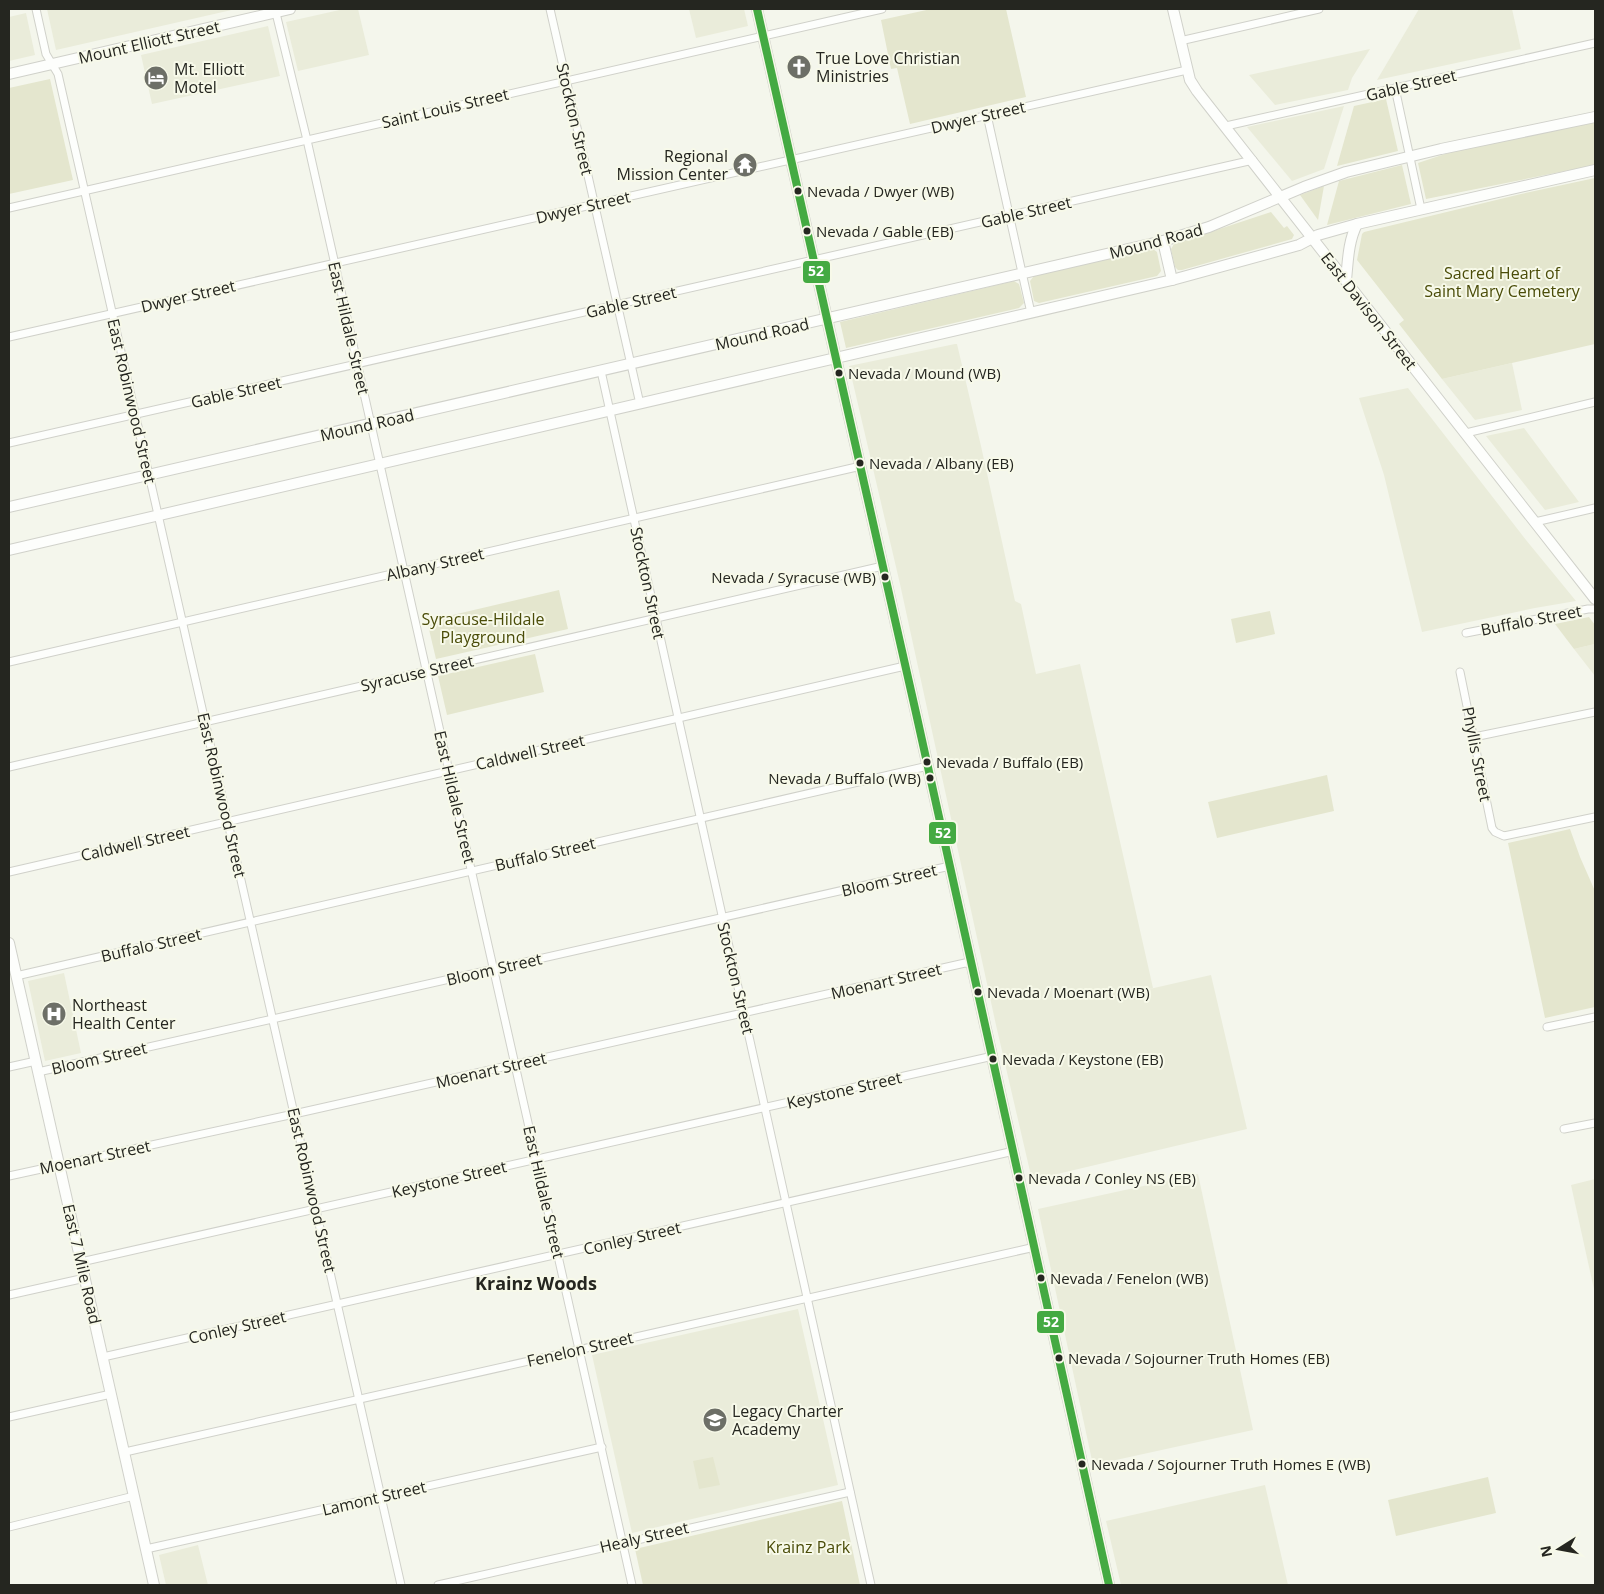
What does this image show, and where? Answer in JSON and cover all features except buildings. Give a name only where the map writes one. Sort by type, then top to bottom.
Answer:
[{"type":"main road","name":"Mount Elliott Street","points":[[9,74],[276,10],[290,9]]},
{"type":"main road","points":[[757,9],[993,1056],[1109,1585]]},
{"type":"main road","name":"East Davison Street","points":[[1173,9],[1187,70],[1190,80],[1197,91],[1253,160],[1311,238],[1346,280],[1595,599]]},
{"type":"main road","name":"Mound Road","points":[[9,507],[1163,241],[1209,227],[1329,177],[1441,149],[1595,117]]},
{"type":"main road","points":[[9,550],[1172,280],[1299,246],[1311,238],[1356,224],[1595,170]]},
{"type":"main road","points":[[1346,280],[1352,235],[1356,224]]},
{"type":"main road","points":[[1163,241],[1172,280]]},
{"type":"main road","name":"East 7 Mile Road","points":[[9,943],[11,965],[16,976],[60,1165],[154,1585]]},
{"type":"street","name":"East Robinwood Street","points":[[36,9],[46,54],[58,74],[85,190],[401,1585]]},
{"type":"street","name":"Stockton Street","points":[[550,9],[640,404]]},
{"type":"street","name":"Saint Louis Street","points":[[9,208],[882,9]]},
{"type":"street","points":[[1180,40],[1319,9]]},
{"type":"street","name":"East Hildale Street","points":[[276,10],[335,263],[632,1585]]},
{"type":"street","name":"Gable Street","points":[[1226,126],[1595,42]]},
{"type":"street","name":"Dwyer Street","points":[[9,337],[1187,70]]},
{"type":"street","points":[[1395,88],[1421,209]]},
{"type":"street","points":[[987,115],[1031,313]]},
{"type":"street","name":"Gable Street","points":[[9,443],[1253,160]]},
{"type":"street","name":"Stockton Street","points":[[601,371],[871,1585]]},
{"type":"street","points":[[1466,433],[1595,402]]},
{"type":"street","name":"Albany Street","points":[[9,662],[861,466]]},
{"type":"street","points":[[1535,522],[1595,508]]},
{"type":"street","name":"Syracuse Street","points":[[9,767],[883,566]]},
{"type":"street","name":"Buffalo Street","points":[[1466,633],[1585,609],[1595,609]]},
{"type":"street","name":"Caldwell Street","points":[[9,872],[905,666]]},
{"type":"street","name":"Phyllis Street","points":[[1460,672],[1492,828],[1497,834],[1504,836],[1595,817]]},
{"type":"street","points":[[1474,737],[1595,712]]},
{"type":"street","name":"Buffalo Street","points":[[16,976],[928,766]]},
{"type":"street","name":"Bloom Street","points":[[38,1072],[950,866]]},
{"type":"street","name":"Moenart Street","points":[[9,1176],[965,963],[972,964]]},
{"type":"street","points":[[1547,1027],[1595,1017]]},
{"type":"street","name":"Keystone Street","points":[[81,1262],[993,1056]]},
{"type":"street","name":"Bloom Street","points":[[9,1067],[36,1061]]},
{"type":"street","points":[[1564,1129],[1595,1123]]},
{"type":"street","name":"Conley Street","points":[[103,1357],[1014,1151]]},
{"type":"street","name":"Fenelon Street","points":[[124,1452],[1035,1247]]},
{"type":"street","points":[[9,1296],[85,1278]]},
{"type":"street","points":[[9,1417],[111,1394]]},
{"type":"street","name":"Lamont Street","points":[[146,1549],[602,1447]]},
{"type":"street","name":"Healy Street","points":[[438,1585],[850,1492]]},
{"type":"street","points":[[9,1526],[134,1496]]},
{"type":"shaded area","points":[[47,9],[236,9],[56,50]]},
{"type":"shaded area","points":[[344,9],[358,9],[369,55],[298,71],[286,22]]},
{"type":"shaded area","points":[[689,9],[744,9],[748,26],[696,38]]},
{"type":"shaded area","points":[[1419,9],[1512,9],[1521,49],[1377,80]]},
{"type":"shaded area","points":[[26,13],[35,55],[9,61],[9,17]]},
{"type":"shaded area","points":[[268,26],[280,76],[152,104],[141,55]]},
{"type":"shaded area","points":[[1370,49],[1352,78],[1348,90],[1275,105],[1249,75]]},
{"type":"shaded area","points":[[1344,106],[1324,169],[1292,181],[1247,127]]},
{"type":"shaded area","points":[[957,344],[981,446],[1015,601],[1021,604],[1036,674],[1080,664],[1153,988],[1132,993],[1211,975],[1247,1129],[1032,1180],[996,1025],[900,584],[849,366]]},
{"type":"shaded area","points":[[1512,363],[1522,410],[1475,420],[1442,379]]},
{"type":"shaded area","points":[[1408,388],[1576,601],[1422,632],[1384,475],[1359,398]]},
{"type":"shaded area","points":[[1524,428],[1579,502],[1545,510],[1486,436]]},
{"type":"shaded area","points":[[1595,644],[1595,676],[1574,649]]},
{"type":"shaded area","points":[[64,973],[81,1053],[45,1061],[28,981]]},
{"type":"shaded area","points":[[1198,1174],[1253,1430],[1093,1465],[1038,1209]]},
{"type":"shaded area","points":[[1595,1179],[1595,1294],[1571,1185]]},
{"type":"shaded area","name":"Legacy Charter Academy","points":[[798,1309],[838,1485],[632,1533],[592,1355]]},
{"type":"shaded area","points":[[1265,1485],[1288,1585],[1121,1585],[1106,1521]]},
{"type":"shaded area","points":[[198,1545],[208,1585],[166,1585],[159,1555]]},
{"type":"green space","points":[[931,9],[1006,9],[1026,97],[910,124],[897,68],[891,69],[881,20]]},
{"type":"green space","points":[[50,79],[73,180],[9,194],[9,88]]},
{"type":"green space","points":[[1386,99],[1398,151],[1337,166],[1354,106]]},
{"type":"green space","points":[[1595,121],[1595,165],[1426,199],[1418,163],[1451,152]]},
{"type":"green space","points":[[1402,165],[1411,204],[1327,225],[1339,181]]},
{"type":"green space","name":"Sacred Heart of Saint Mary Cemetery","points":[[1595,178],[1595,344],[1442,379],[1399,324],[1404,320],[1357,260],[1362,234],[1521,194]]},
{"type":"green space","points":[[1324,186],[1318,220],[1300,195]]},
{"type":"green space","points":[[1271,212],[1284,228],[1287,226],[1294,235],[1292,239],[1182,270],[1178,270],[1175,267],[1171,249],[1174,244]]},
{"type":"green space","points":[[1153,249],[1157,252],[1161,271],[1157,276],[1039,303],[1034,301],[1030,281],[1034,276]]},
{"type":"green space","points":[[1014,281],[1019,284],[1024,303],[1019,308],[846,348],[840,322]]},
{"type":"green space","name":"Syracuse-Hildale Playground","points":[[559,590],[568,629],[436,659],[427,621]]},
{"type":"green space","points":[[1270,611],[1275,634],[1236,643],[1231,619]]},
{"type":"green space","points":[[1589,617],[1595,625],[1595,644],[1574,649],[1555,624]]},
{"type":"green space","name":"Syracuse-Hildale Playground","points":[[535,654],[544,692],[447,715],[438,676]]},
{"type":"green space","points":[[1327,775],[1334,811],[1217,838],[1208,802]]},
{"type":"green space","points":[[1570,829],[1595,891],[1595,1007],[1545,1018],[1508,843]]},
{"type":"green space","points":[[713,1457],[720,1485],[699,1489],[693,1461]]},
{"type":"green space","points":[[1488,1477],[1496,1513],[1396,1536],[1388,1500]]},
{"type":"green space","name":"Krainz Park","points":[[842,1501],[860,1585],[643,1585],[635,1549]]},
{"type":"transit line","name":"52","points":[[757,9],[916,713],[1109,1585]]},
{"type":"place","name":"True Love Christian Ministries","points":[[799,67]]},
{"type":"place","name":"Mt. Elliott Motel","points":[[156,78]]},
{"type":"place","name":"Regional Mission Center","points":[[745,165]]},
{"type":"place","name":"Nevada / Dwyer (WB)","points":[[798,191]]},
{"type":"place","name":"Nevada / Gable (EB)","points":[[807,231]]},
{"type":"place","name":"Nevada / Mound (WB)","points":[[839,373]]},
{"type":"place","name":"Nevada / Albany (EB)","points":[[860,463]]},
{"type":"place","name":"Nevada / Syracuse (WB)","points":[[885,577]]},
{"type":"place","name":"Nevada / Buffalo (EB)","points":[[927,762]]},
{"type":"place","name":"Nevada / Buffalo (WB)","points":[[930,778]]},
{"type":"place","name":"Nevada / Moenart (WB)","points":[[978,992]]},
{"type":"place","name":"Northeast Health Center","points":[[54,1014]]},
{"type":"place","name":"Nevada / Keystone (EB)","points":[[993,1059]]},
{"type":"place","name":"Nevada / Conley NS (EB)","points":[[1019,1178]]},
{"type":"place","name":"Nevada / Fenelon (WB)","points":[[1041,1278]]},
{"type":"place","name":"Nevada / Sojourner Truth Homes (EB)","points":[[1059,1358]]},
{"type":"place","name":"Legacy Charter Academy","points":[[715,1420]]},
{"type":"place","name":"Nevada / Sojourner Truth Homes E (WB)","points":[[1082,1464]]},
{"type":"district","name":"Krainz Woods","points":[[536,1284]]}]
